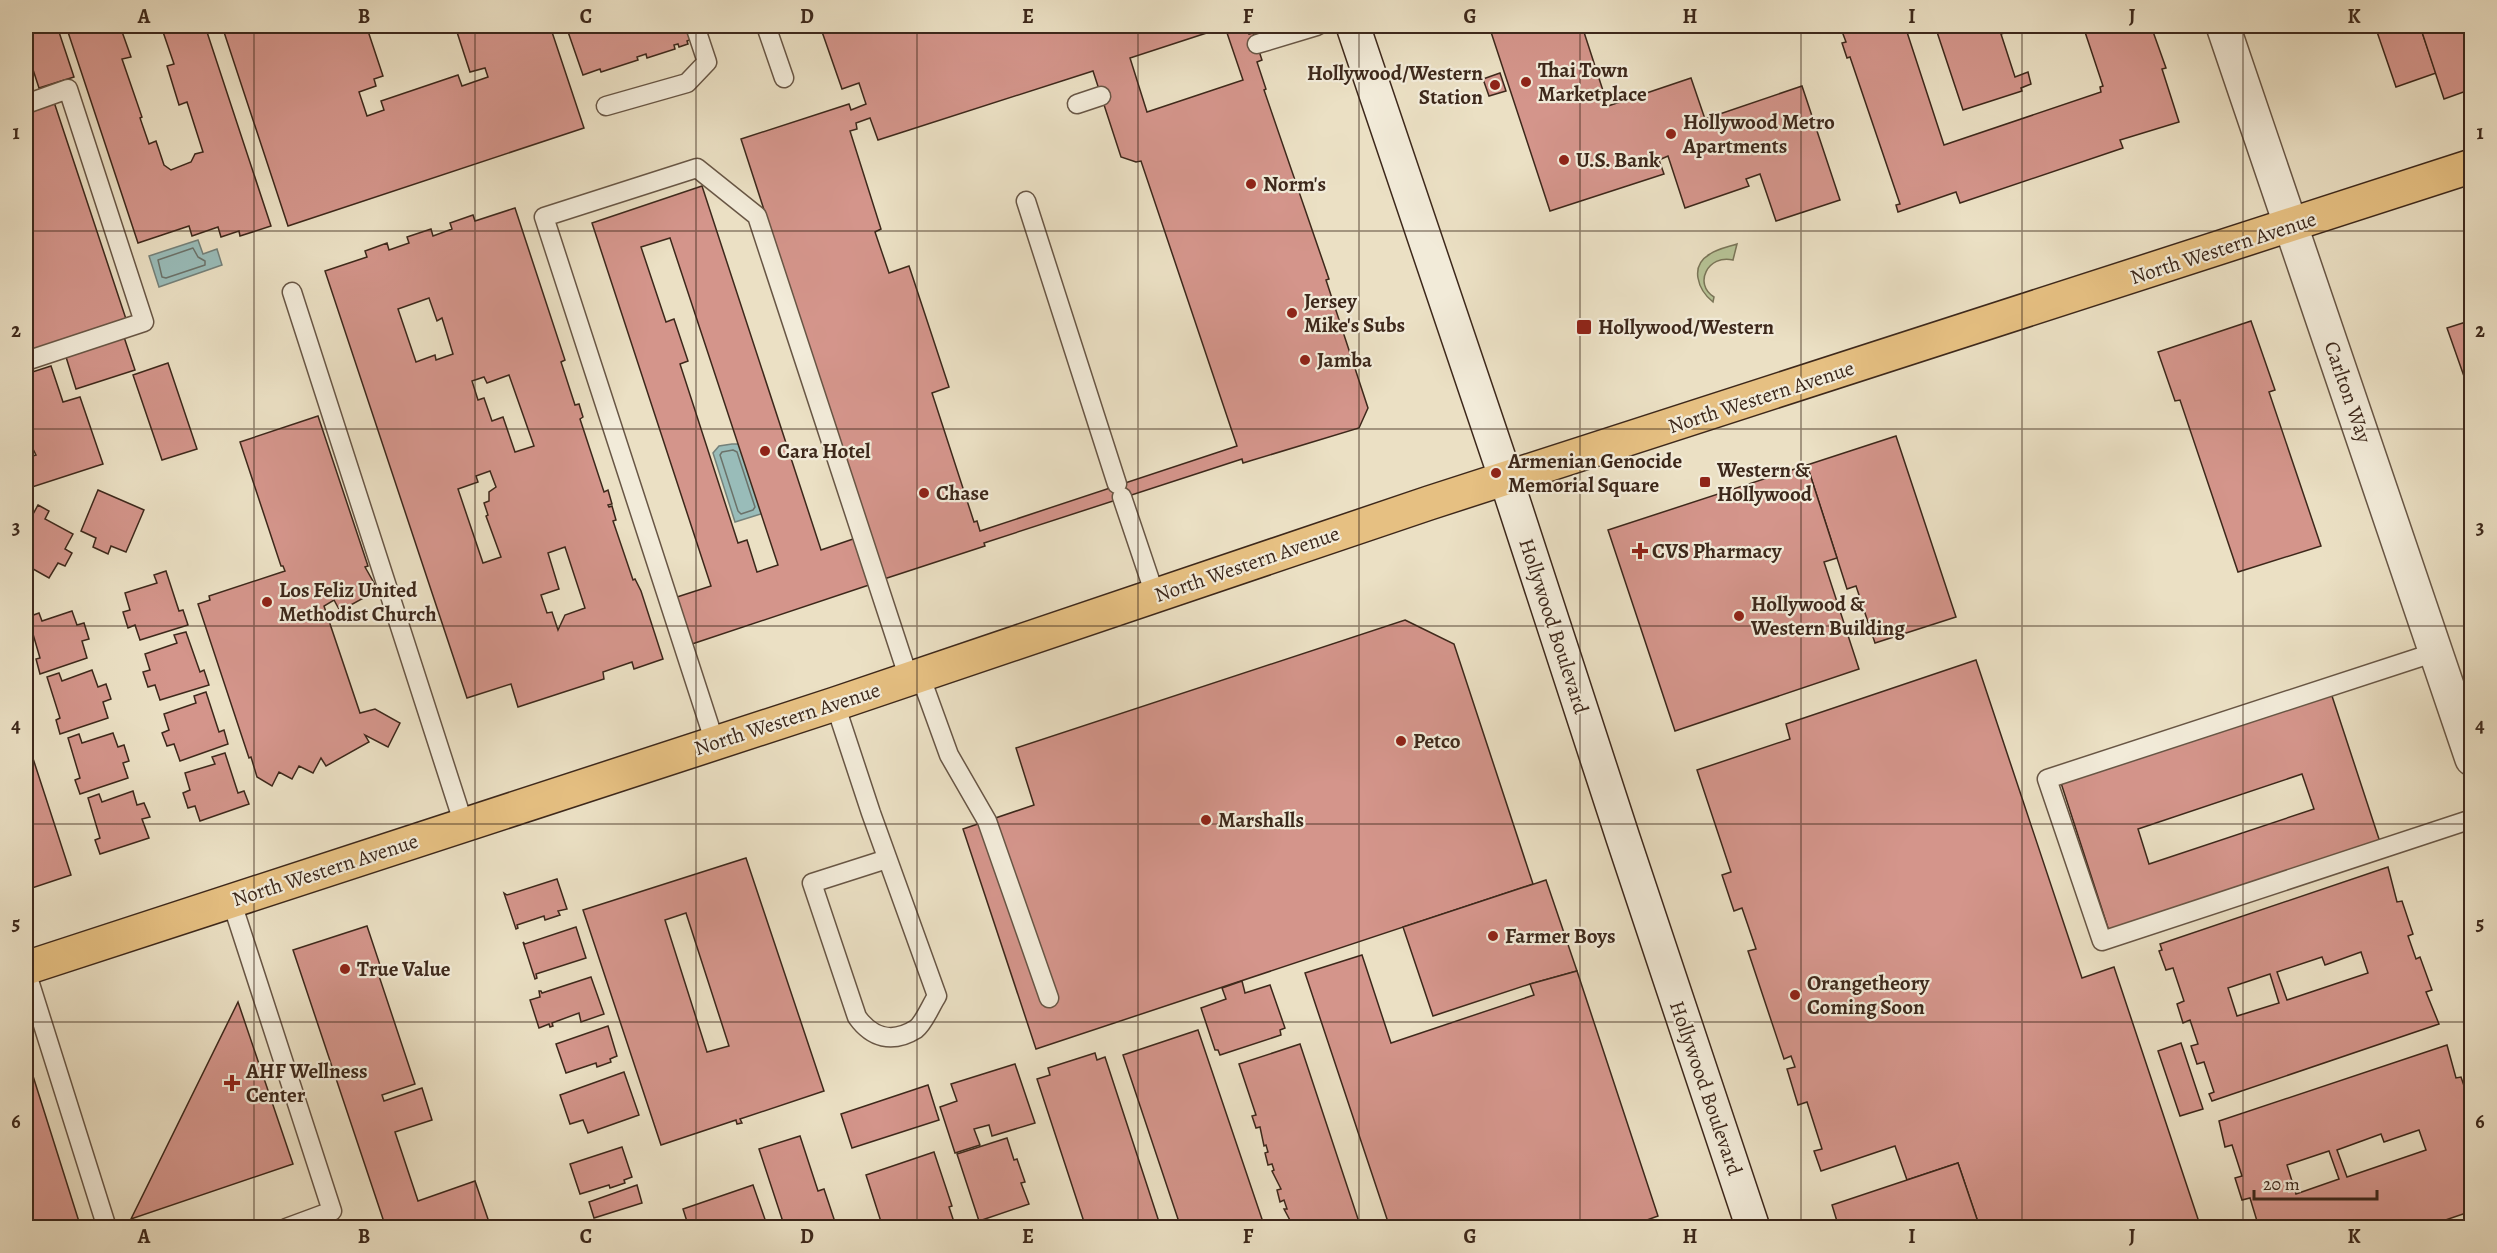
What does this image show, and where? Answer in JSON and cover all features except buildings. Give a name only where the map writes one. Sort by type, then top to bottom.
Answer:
[{"type":"main road","name":"Hollywood Boulevard","points":[[1353,26],[1506,479],[1753,1227]]},
{"type":"main road","name":"Carlton Way","points":[[2223,26],[2472,759]]},
{"type":"main road","name":"North Western Avenue","points":[[26,970],[231,900],[836,704],[1155,594],[2472,166]]},
{"type":"lane","points":[[606,106],[687,83],[707,62],[695,26]]},
{"type":"lane","points":[[766,26],[784,78]]},
{"type":"lane","points":[[1257,44],[1317,26]]},
{"type":"lane","points":[[26,104],[68,89],[144,322],[26,361]]},
{"type":"lane","points":[[1077,104],[1101,96]]},
{"type":"lane","points":[[715,743],[544,217],[697,168],[757,216],[914,677],[949,754],[987,821],[1049,998]]},
{"type":"lane","points":[[1026,201],[1155,594]]},
{"type":"lane","points":[[292,291],[464,825]]},
{"type":"lane","points":[[2436,652],[2047,780],[2102,941],[2472,819]]},
{"type":"lane","points":[[836,704],[887,859],[937,996],[917,1028],[894,1037],[877,1037],[864,1027],[857,1017],[812,884],[887,859]]},
{"type":"lane","points":[[231,900],[332,1211],[286,1227]]},
{"type":"lane","points":[[26,970],[107,1227]]},
{"type":"green space","points":[[1737,244],[1733,260],[1717,261],[1706,271],[1705,285],[1714,297],[1713,302],[1700,285],[1698,271],[1700,265],[1703,259],[1713,252]]},
{"type":"water","points":[[198,240],[203,254],[217,249],[222,265],[159,287],[149,256]]},
{"type":"water","points":[[740,444],[764,513],[735,522],[713,453],[719,446]]},
{"type":"place","name":"Thai Town Marketplace","points":[[1526,82]]},
{"type":"place","name":"Hollywood/Western Station","points":[[1495,85]]},
{"type":"place","name":"Hollywood Metro Apartments","points":[[1671,134]]},
{"type":"place","name":"U.S. Bank","points":[[1564,160]]},
{"type":"place","name":"Norm's","points":[[1251,184]]},
{"type":"place","name":"Jersey Mike's Subs","points":[[1292,313]]},
{"type":"place","name":"Hollywood/Western","points":[[1584,327]]},
{"type":"place","name":"Jamba","points":[[1305,360]]},
{"type":"place","name":"Cara Hotel","points":[[765,451]]},
{"type":"place","name":"Armenian Genocide Memorial Square","points":[[1496,473]]},
{"type":"place","name":"Western & Hollywood","points":[[1705,482]]},
{"type":"place","name":"Chase","points":[[924,493]]},
{"type":"place","name":"CVS Pharmacy","points":[[1640,551]]},
{"type":"place","name":"Los Feliz United Methodist Church","points":[[267,602]]},
{"type":"place","name":"Hollywood & Western Building","points":[[1739,616]]},
{"type":"place","name":"Petco","points":[[1401,741]]},
{"type":"place","name":"Marshalls","points":[[1206,820]]},
{"type":"place","name":"Farmer Boys","points":[[1493,936]]},
{"type":"place","name":"True Value","points":[[345,969]]},
{"type":"place","name":"Orangetheory Coming Soon","points":[[1795,995]]},
{"type":"place","name":"AHF Wellness Center","points":[[232,1083]]}]
